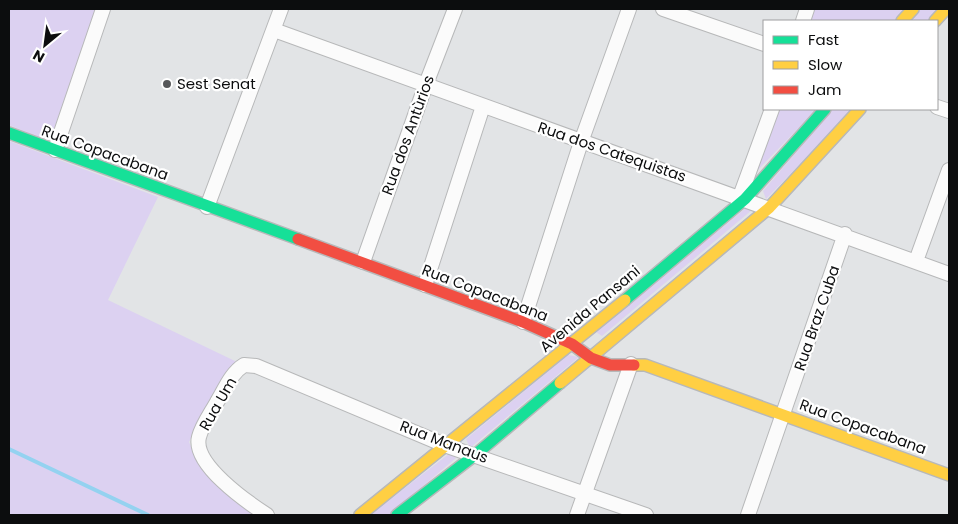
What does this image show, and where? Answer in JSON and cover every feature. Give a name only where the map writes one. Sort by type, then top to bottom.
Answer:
[{"type":"main road","points":[[903,20],[913,9]]},
{"type":"main road","points":[[936,20],[946,9]]},
{"type":"main road","name":"Avenida Pansani","points":[[360,515],[572,344],[740,201],[823,110]]},
{"type":"main road","points":[[397,515],[475,455],[769,208],[859,110]]},
{"type":"main road","name":"Rua Copacabana","points":[[9,133],[523,322],[572,344],[591,358],[610,364],[645,365],[949,475]]},
{"type":"street","points":[[55,150],[103,9]]},
{"type":"street","points":[[207,207],[281,9]]},
{"type":"street","name":"Rua dos Antùrios","points":[[363,262],[426,84],[455,9]]},
{"type":"street","points":[[523,322],[581,142],[629,9]]},
{"type":"street","points":[[663,9],[763,44]]},
{"type":"street","name":"Rua dos Catequistas","points":[[274,30],[426,84],[740,201],[769,208],[845,234],[949,274]]},
{"type":"street","points":[[424,285],[483,106]]},
{"type":"street","points":[[740,201],[772,110]]},
{"type":"street","points":[[916,261],[949,170]]},
{"type":"street","name":"Rua Braz Cuba","points":[[748,515],[845,234]]},
{"type":"street","points":[[577,515],[631,364]]},
{"type":"street","name":"Rua Manaus","points":[[244,365],[256,366],[447,446],[646,515]]},
{"type":"street","name":"Rua Um","points":[[244,365],[234,374],[209,417],[199,436],[198,446],[201,456],[210,469],[267,515]]},
{"type":"shaded area","points":[[9,9],[96,9],[53,132],[43,139],[9,125]]},
{"type":"shaded area","points":[[814,9],[906,9],[896,20],[810,20]]},
{"type":"shaded area","points":[[921,9],[940,9],[930,20],[911,20]]},
{"type":"shaded area","points":[[778,110],[816,110],[755,173]]},
{"type":"shaded area","points":[[832,110],[853,110],[766,199],[763,191]]},
{"type":"shaded area","points":[[9,141],[158,197],[108,300],[237,362],[226,375],[189,442],[195,454],[210,474],[258,515],[9,515]]},
{"type":"shaded area","points":[[747,207],[752,210],[602,336],[596,332]]},
{"type":"shaded area","points":[[568,355],[579,357],[470,448],[466,439]]},
{"type":"shaded area","points":[[450,453],[456,458],[389,515],[370,515]]},
{"type":"waterway","points":[[9,449],[148,515]]},
{"type":"traffic: fast","points":[[625,300],[745,199],[824,110]]},
{"type":"traffic: fast","points":[[9,133],[298,239]]},
{"type":"traffic: fast","points":[[397,515],[475,455],[560,383]]},
{"type":"traffic: slow","points":[[903,20],[913,9]]},
{"type":"traffic: slow","points":[[936,20],[946,9]]},
{"type":"traffic: slow","points":[[560,383],[769,208],[859,110]]},
{"type":"traffic: slow","points":[[360,515],[625,300]]},
{"type":"traffic: slow","points":[[634,365],[645,365],[949,475]]},
{"type":"traffic: jam","points":[[298,239],[523,322],[572,344],[591,358],[610,365],[634,365]]},
{"type":"place","name":"Sest Senat","points":[[167,84]]}]
